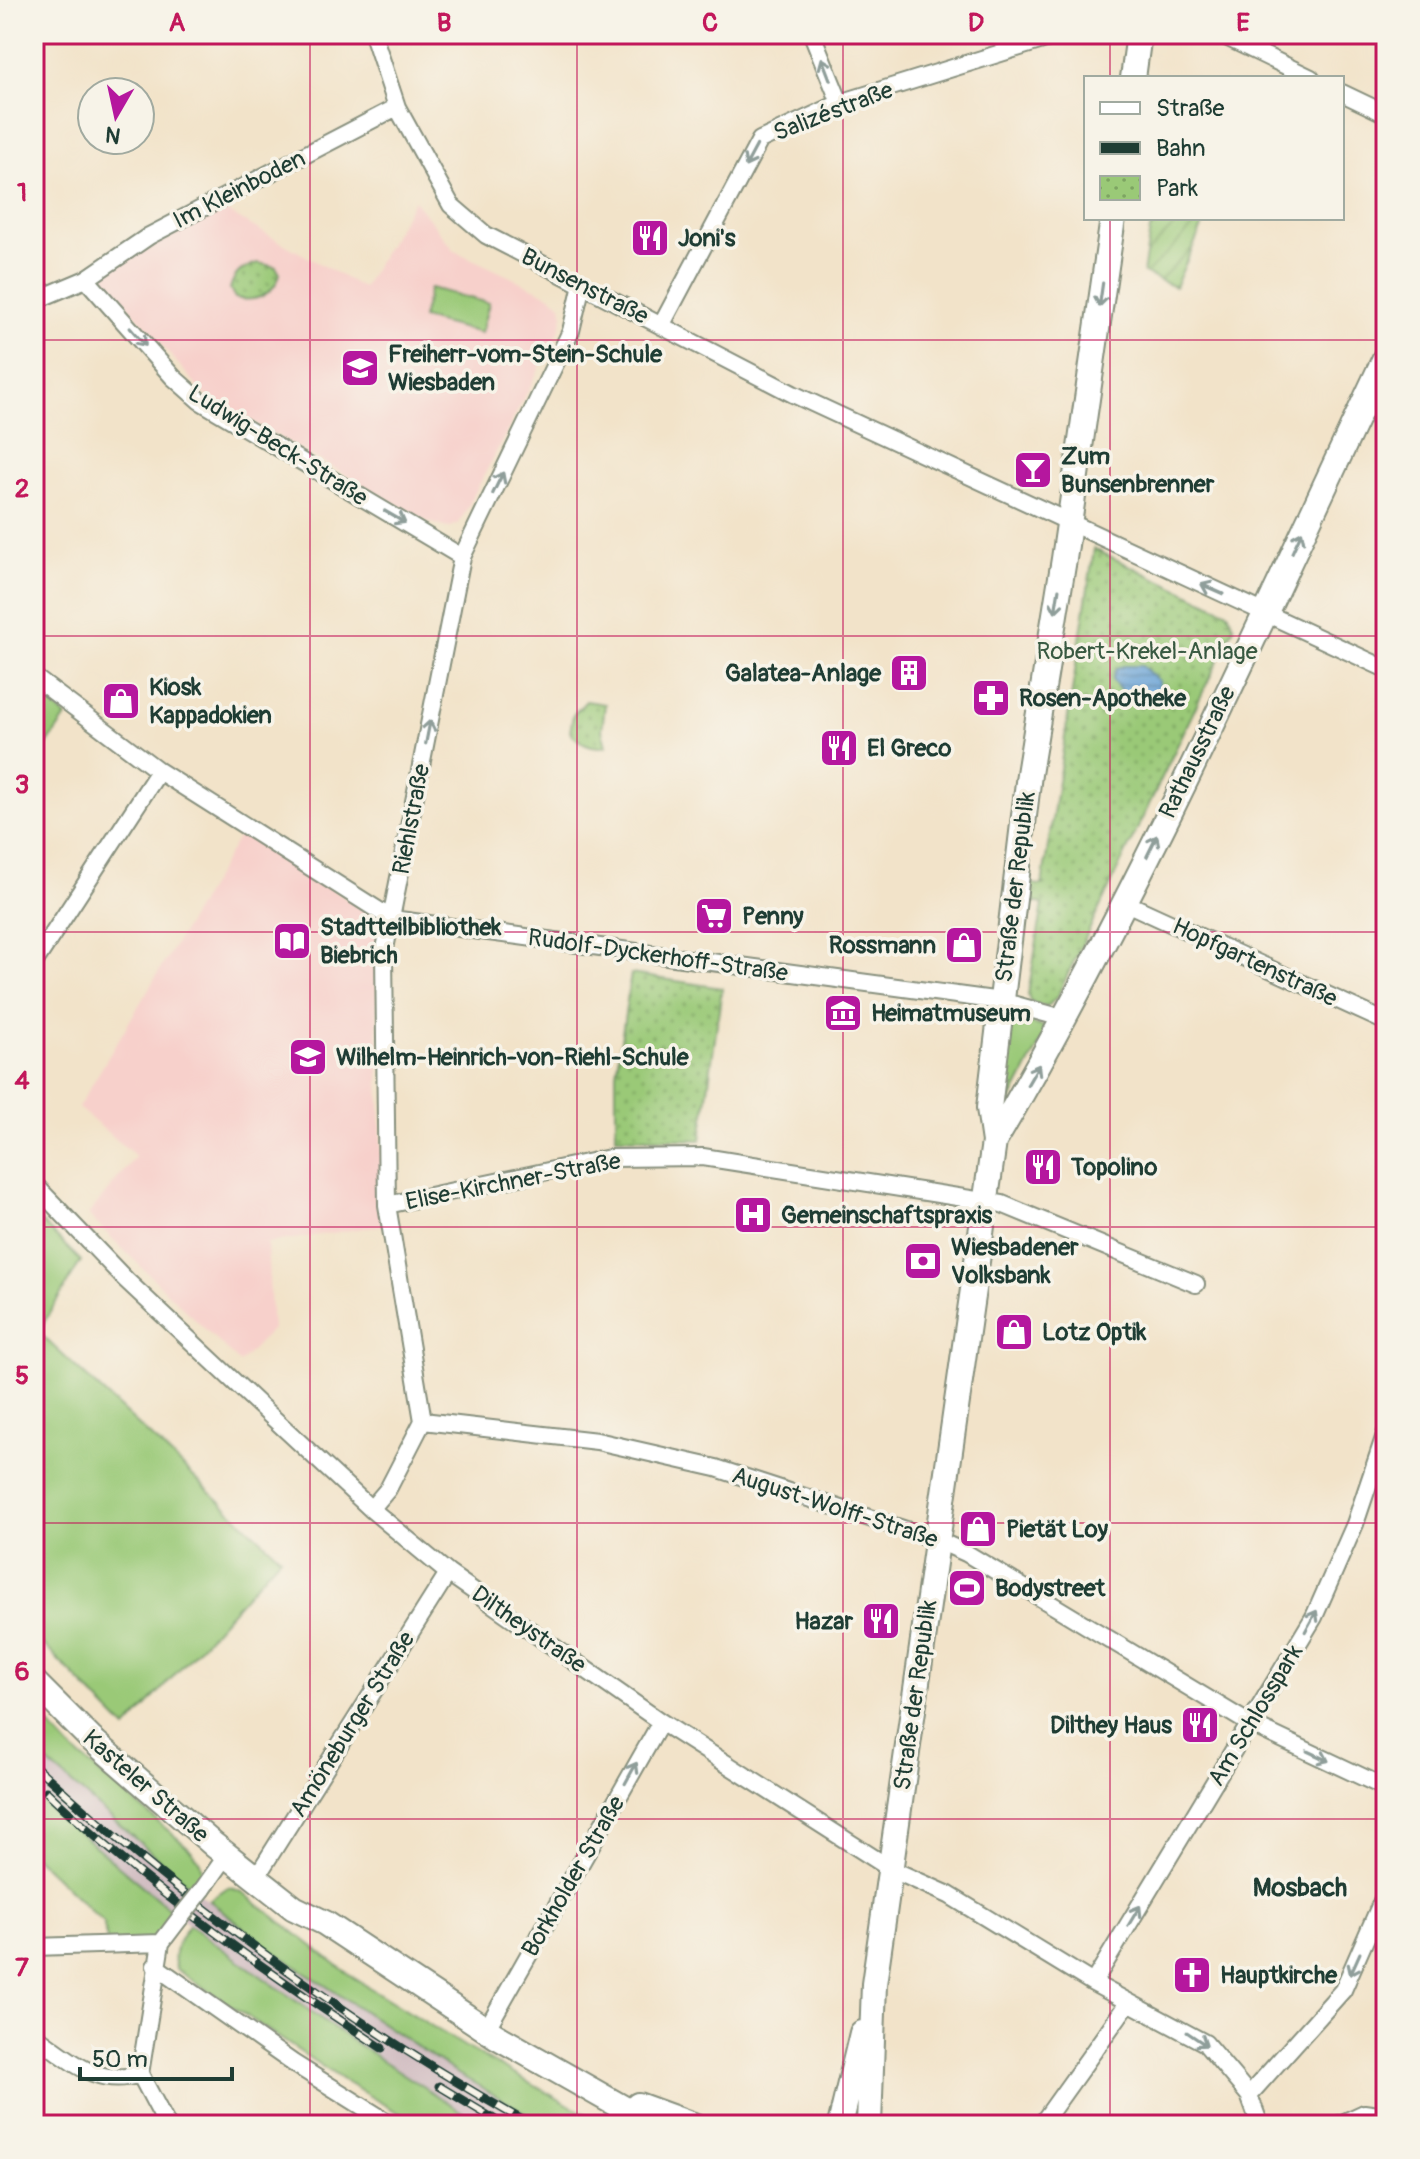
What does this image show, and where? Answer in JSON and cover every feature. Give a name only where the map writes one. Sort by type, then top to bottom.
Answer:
[{"type":"street","name":"Bunsenstraße","points":[[373,34],[397,107],[451,205],[486,235],[769,383],[1069,524]]},
{"type":"street","points":[[812,34],[840,103]]},
{"type":"street","name":"Salizéstraße","points":[[661,326],[760,140],[840,103],[1062,34]]},
{"type":"street","points":[[1133,76],[1139,34]]},
{"type":"street","points":[[1220,34],[1307,76]]},
{"type":"street","points":[[1344,94],[1386,114]]},
{"type":"street","name":"Im Kleinboden","points":[[86,279],[149,236],[397,107]]},
{"type":"street","name":"Straße der Republik","points":[[840,2125],[874,1984],[891,1869],[994,1142],[989,1108],[1029,774],[1113,220]]},
{"type":"street","points":[[34,301],[86,279]]},
{"type":"street","name":"Ludwig-Beck-Straße","points":[[86,279],[173,377],[200,401],[462,557]]},
{"type":"street","name":"Riehlstraße","points":[[423,1421],[387,1205],[384,954],[462,557],[571,331],[582,284]]},
{"type":"street","name":"Rathausstraße","points":[[994,1142],[1066,1019],[1386,356]]},
{"type":"street","points":[[1069,524],[1386,669]]},
{"type":"street","name":"Rudolf-Dyckerhoff-Straße","points":[[34,677],[159,771],[392,919],[1001,1001],[1066,1019]]},
{"type":"street","points":[[34,963],[159,771]]},
{"type":"street","name":"Hopfgartenstraße","points":[[1124,902],[1386,1022]]},
{"type":"street","name":"Elise-Kirchner-Straße","points":[[387,1205],[610,1158],[688,1157],[986,1200],[1196,1284]]},
{"type":"street","name":"Diltheystraße","points":[[34,1184],[126,1280],[371,1509],[448,1573],[661,1722],[891,1869],[949,1895],[1093,1983],[1205,2043],[1249,2095]]},
{"type":"street","points":[[371,1509],[388,1489],[423,1421]]},
{"type":"street","name":"August-Wolff-Straße","points":[[423,1421],[597,1441],[657,1454],[716,1468],[937,1540],[966,1553],[1250,1724],[1386,1788]]},
{"type":"street","name":"Am Schlosspark","points":[[1093,1983],[1324,1596],[1355,1524],[1386,1432]]},
{"type":"street","name":"Amöneburger Straße","points":[[261,1879],[448,1573]]},
{"type":"street","name":"Kasteler Straße","points":[[34,1682],[90,1738],[294,1908],[325,1923],[486,2030],[653,2125]]},
{"type":"street","name":"Borkholder Straße","points":[[486,2030],[661,1722]]},
{"type":"street","points":[[167,2125],[140,2074],[155,1966],[161,1943],[227,1855]]},
{"type":"street","points":[[1260,2125],[1249,2095],[1343,1990],[1386,1892]]},
{"type":"street","points":[[34,1947],[161,1943]]},
{"type":"street","points":[[155,1966],[293,2063],[392,2125]]},
{"type":"street","name":"Straße der Republik","points":[[869,2125],[874,1984]]},
{"type":"street","points":[[1041,2125],[1128,2003]]},
{"type":"street","points":[[34,2035],[96,2076],[110,2080],[140,2074]]},
{"type":"street","name":"Kasteler Straße","points":[[570,2079],[693,2125]]},
{"type":"street","points":[[1338,2125],[1364,2113],[1386,2116]]},
{"type":"shaded area","name":"Freiherr-vom-Stein-Schule Wiesbaden","points":[[414,200],[455,251],[551,296],[561,304],[563,315],[560,329],[463,516],[458,524],[448,528],[426,521],[203,393],[101,274],[152,239],[218,207],[363,288]]},
{"type":"shaded area","points":[[241,833],[382,921],[375,952],[384,1225],[267,1243],[272,1329],[240,1363],[88,1215],[136,1156],[78,1108]]},
{"type":"shaded area","points":[[34,1751],[191,1887],[271,1950],[458,2074],[547,2125],[482,2125],[348,2038],[189,1925],[34,1794]]},
{"type":"green space","points":[[1152,220],[1205,220],[1175,287],[1143,273]]},
{"type":"green space","points":[[258,263],[276,267],[280,274],[277,281],[263,296],[235,298],[230,289],[236,275]]},
{"type":"green space","points":[[430,288],[489,303],[481,333],[422,318]]},
{"type":"green space","name":"Robert-Krekel-Anlage","points":[[1094,549],[1228,612],[1234,627],[1057,997],[1047,1007],[1030,1002],[1028,995],[1043,904],[1027,901],[1030,884],[1042,885]]},
{"type":"green space","points":[[34,689],[66,717],[34,763]]},
{"type":"green space","points":[[586,701],[605,704],[602,730],[606,746],[586,744],[570,732],[573,715]]},
{"type":"green space","points":[[631,974],[722,988],[701,1140],[616,1137],[616,1073]]},
{"type":"green space","points":[[1007,1017],[1048,1028],[1002,1118],[994,1116]]},
{"type":"green space","points":[[34,1215],[81,1261],[38,1332],[280,1557],[126,1729],[34,1635]]},
{"type":"green space","points":[[34,1709],[70,1748],[189,1848],[200,1862],[202,1871],[191,1887],[34,1751]]},
{"type":"green space","points":[[34,1794],[180,1918],[161,1943],[108,1945],[103,1922],[34,1856]]},
{"type":"green space","points":[[228,1887],[242,1892],[354,1978],[464,2046],[605,2125],[547,2125],[458,2074],[272,1950],[209,1900]]},
{"type":"green space","points":[[189,1925],[348,2038],[482,2125],[419,2125],[344,2081],[176,1969],[177,1946]]},
{"type":"water","points":[[1123,666],[1142,666],[1159,681],[1159,692],[1148,698],[1125,696],[1112,680],[1115,670]]},
{"type":"railway","points":[[34,1765],[150,1865],[272,1959],[399,2046],[531,2125]]},
{"type":"railway","points":[[46,1791],[166,1895],[294,1989],[382,2048]]},
{"type":"railway","points":[[439,2086],[504,2125]]},
{"type":"place","name":"Joni's","points":[[650,238]]},
{"type":"place","name":"Freiherr-vom-Stein-Schule Wiesbaden","points":[[360,368]]},
{"type":"place","name":"Zum Bunsenbrenner","points":[[1033,470]]},
{"type":"place","name":"Galatea-Anlage","points":[[909,673]]},
{"type":"place","name":"Rosen-Apotheke","points":[[991,698]]},
{"type":"place","name":"Kiosk Kappadokien","points":[[121,701]]},
{"type":"place","name":"El Greco","points":[[839,748]]},
{"type":"place","name":"Penny","points":[[714,916]]},
{"type":"place","name":"Stadtteilbibliothek Biebrich","points":[[292,941]]},
{"type":"place","name":"Rossmann","points":[[964,945]]},
{"type":"place","name":"Heimatmuseum","points":[[843,1013]]},
{"type":"place","name":"Wilhelm-Heinrich-von-Riehl-Schule","points":[[308,1057]]},
{"type":"place","name":"Topolino","points":[[1043,1167]]},
{"type":"place","name":"Gemeinschaftspraxis","points":[[753,1215]]},
{"type":"place","name":"Wiesbadener Volksbank","points":[[923,1261]]},
{"type":"place","name":"Lotz Optik","points":[[1014,1332]]},
{"type":"place","name":"Pietät Loy","points":[[978,1529]]},
{"type":"place","name":"Bodystreet","points":[[967,1588]]},
{"type":"place","name":"Hazar","points":[[881,1621]]},
{"type":"place","name":"Dilthey Haus","points":[[1200,1725]]},
{"type":"place","name":"Hauptkirche","points":[[1192,1975]]},
{"type":"district","name":"Mosbach","points":[[1300,1887]]}]
